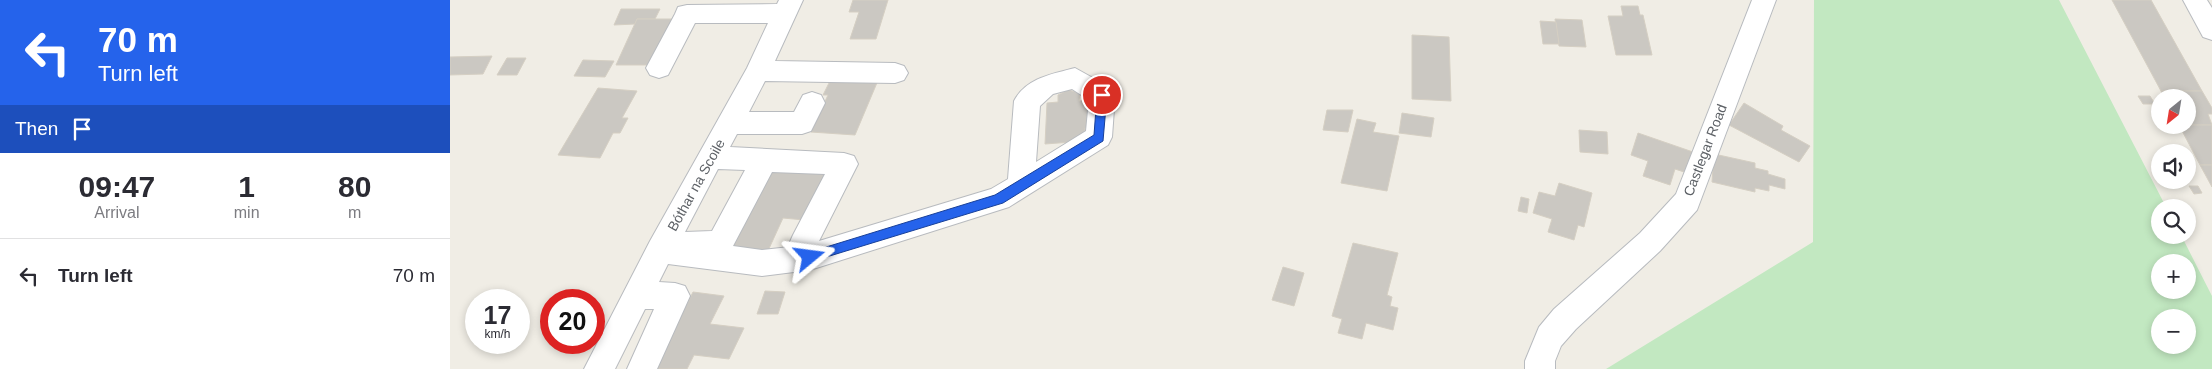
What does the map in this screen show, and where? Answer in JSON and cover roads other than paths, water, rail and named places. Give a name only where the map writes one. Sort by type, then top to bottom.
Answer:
[{"type":"street","name":"Castlegar Road","points":[[1540,369],[1540,361],[1550,336],[1565,319],[1650,242],[1687,201],[1764,0]]},
{"type":"street","points":[[2194,0],[2212,30]]},
{"type":"street","points":[[659,68],[687,14],[788,6]]},
{"type":"street","name":"Bóthar na Scoile","points":[[599,369],[662,246],[758,71],[788,6]]},
{"type":"street","points":[[758,71],[895,73]]},
{"type":"street","points":[[730,123],[802,124],[812,103]]},
{"type":"street","points":[[711,157],[844,164],[803,244]]},
{"type":"street","points":[[662,246],[720,244],[764,160]]},
{"type":"street","points":[[662,246],[762,263],[810,257],[999,199],[1021,186]]},
{"type":"street","points":[[637,295],[675,296],[642,369]]}]
